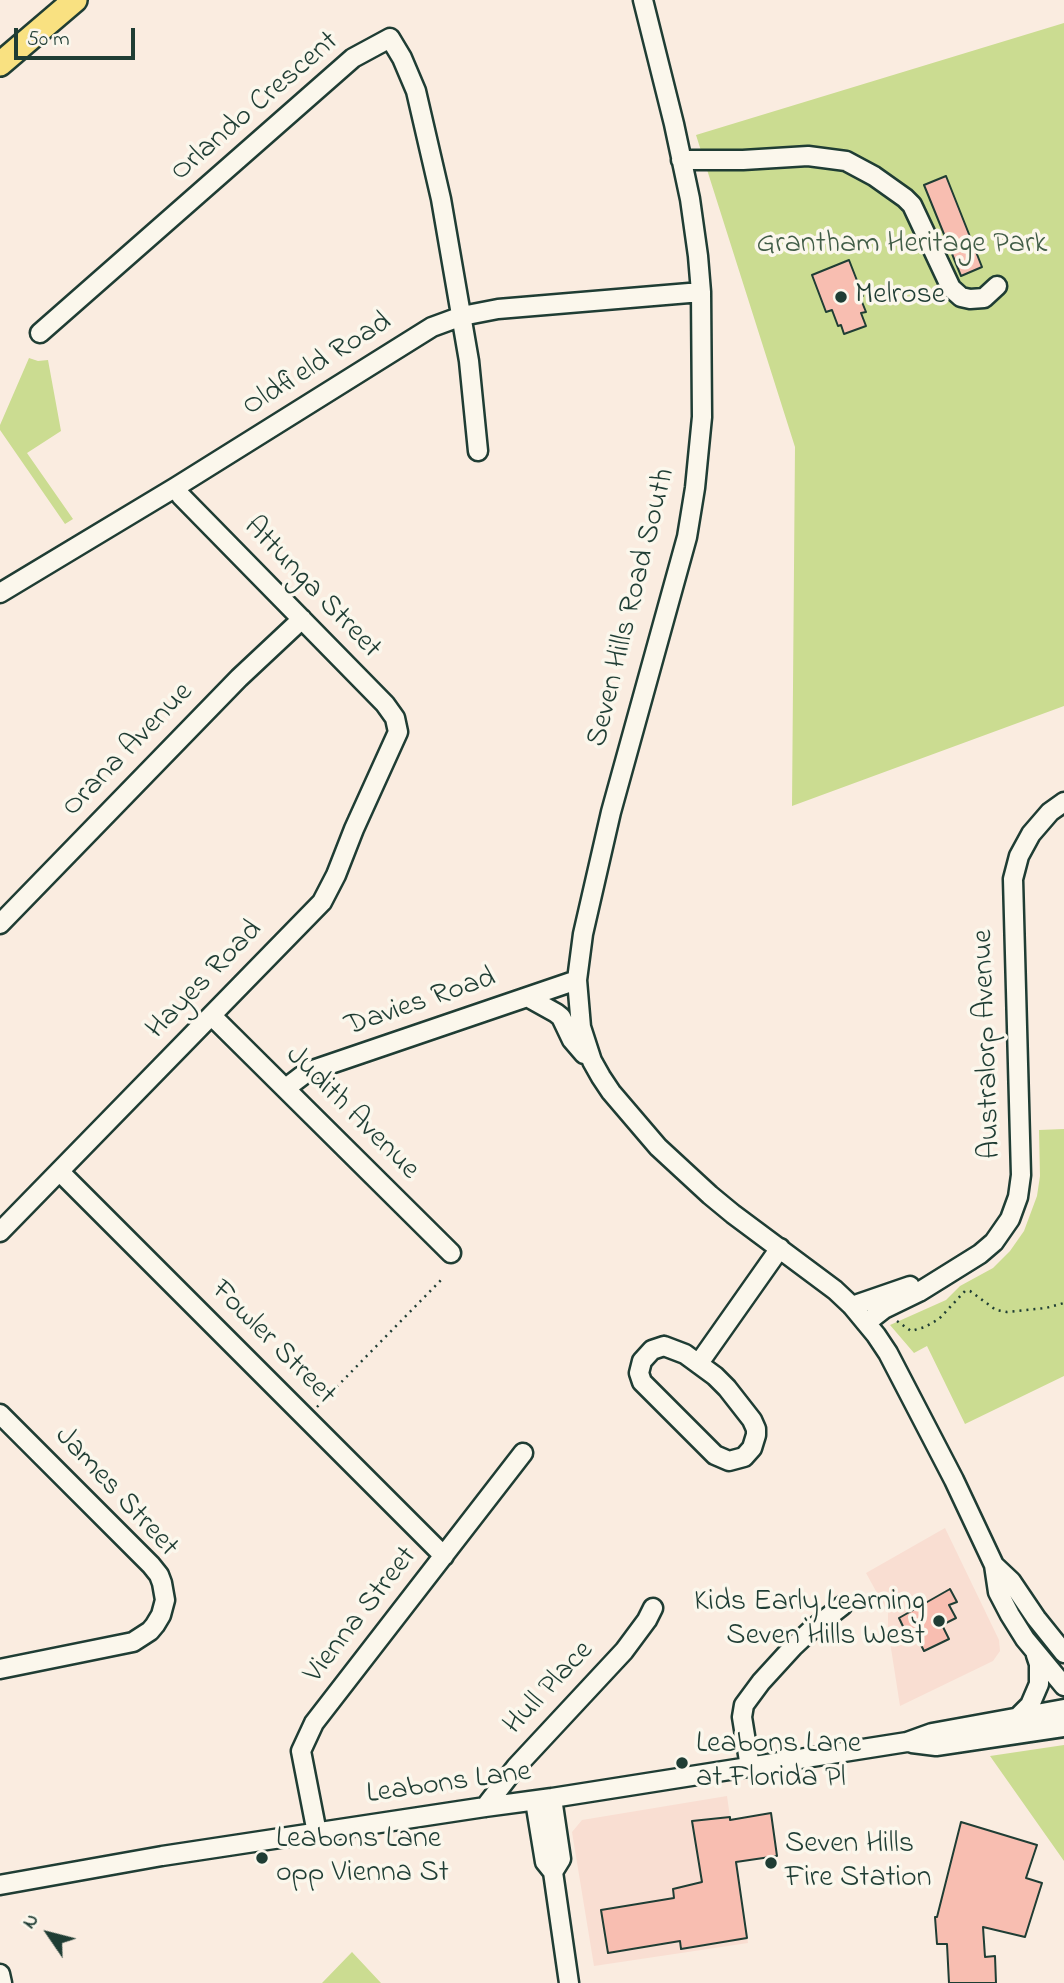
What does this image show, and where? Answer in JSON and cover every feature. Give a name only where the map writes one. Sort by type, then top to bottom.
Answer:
[{"type":"main road","points":[[0,44],[51,0]]},
{"type":"main road","points":[[0,64],[75,0]]},
{"type":"street","name":"Seven Hills Road South","points":[[643,0],[674,124],[691,210],[701,292],[702,417],[689,524],[611,811],[590,900],[577,980],[581,1027],[592,1061],[611,1092],[658,1147],[710,1195],[818,1276],[852,1306],[888,1353],[932,1435],[994,1565],[998,1592],[1015,1623],[1064,1686]]},
{"type":"street","name":"Orlando Crescent","points":[[40,333],[353,58],[390,38],[416,91],[441,199],[462,316]]},
{"type":"street","points":[[681,160],[808,156],[846,161],[874,176],[912,205],[951,288],[961,297],[984,298],[997,286]]},
{"type":"street","name":"Oldfield Road","points":[[0,593],[432,327],[462,316],[498,309],[701,292]]},
{"type":"street","points":[[462,316],[478,451]]},
{"type":"street","name":"Attunga Street","points":[[176,487],[181,496],[385,704],[396,718],[398,732]]},
{"type":"street","name":"Orana Avenue","points":[[0,924],[239,678],[302,619]]},
{"type":"street","name":"Hayes Road","points":[[0,1232],[322,902],[398,732]]},
{"type":"street","name":"Australorp Avenue","points":[[866,1323],[884,1309],[919,1292],[980,1254],[994,1242],[1010,1219],[1018,1197],[1021,1175],[1013,879],[1019,856],[1031,834],[1050,812],[1064,802]]},
{"type":"street","name":"Davies Road","points":[[286,1088],[307,1072],[577,980]]},
{"type":"street","name":"Seven Hills Road South","points":[[529,998],[561,1017],[580,1051],[592,1061]]},
{"type":"street","name":"Judith Avenue","points":[[212,1016],[451,1252]]},
{"type":"street","name":"Fowler Street","points":[[60,1172],[444,1556]]},
{"type":"street","points":[[699,1363],[780,1248]]},
{"type":"street","name":"Australorp Avenue","points":[[852,1306],[950,1273]]},
{"type":"street","points":[[660,1346],[671,1348],[699,1363],[727,1388],[756,1429],[757,1435],[752,1448],[738,1460],[729,1461],[715,1455],[642,1382],[639,1374],[642,1361],[648,1353],[660,1346]]},
{"type":"street","name":"James Street","points":[[0,1414],[151,1565],[159,1575],[165,1592],[161,1615],[155,1625],[132,1642],[0,1669]]},
{"type":"street","name":"Vienna Street","points":[[317,1833],[302,1751],[314,1723],[523,1452]]},
{"type":"street","name":"Seven Hills Road South","points":[[994,1565],[1011,1581],[1064,1653]]},
{"type":"street","points":[[750,1767],[742,1717],[744,1705],[793,1647],[842,1606]]},
{"type":"street","name":"Hull Place","points":[[485,1807],[516,1767],[624,1651],[653,1608]]},
{"type":"street","points":[[1018,1717],[1030,1705],[1039,1684],[1039,1664],[1035,1651]]},
{"type":"street","name":"Leabons Lane","points":[[0,1885],[149,1858],[543,1800],[907,1742],[932,1732],[1064,1709]]},
{"type":"street","name":"Leabons Lane","points":[[907,1742],[936,1746],[1064,1727]]},
{"type":"street","points":[[543,1800],[545,1862],[553,1871],[569,1983]]},
{"type":"street","points":[[0,1974],[2,1983]]},
{"type":"path","points":[[317,1407],[441,1280]]},
{"type":"path","points":[[884,1309],[911,1331],[939,1319],[965,1291],[970,1291],[996,1310],[1007,1312],[1064,1303]]},
{"type":"shaded area","name":"Kids Early Learning Seven Hills West","points":[[945,1528],[999,1640],[1000,1651],[993,1661],[900,1706],[888,1613],[866,1573]]},
{"type":"shaded area","points":[[727,1796],[748,1943],[594,1966],[572,1832],[582,1820]]},
{"type":"green space","name":"Grantham Heritage Park","points":[[1064,23],[1064,706],[792,806],[795,447],[696,135]]},
{"type":"green space","points":[[29,358],[48,360],[61,431],[27,453],[73,519],[65,524],[0,430]]},
{"type":"green space","points":[[1064,1129],[1064,1376],[965,1424],[927,1346],[914,1353],[890,1325],[946,1300],[960,1286],[993,1268],[1010,1251],[1024,1231],[1037,1196],[1040,1176],[1039,1130]]},
{"type":"green space","points":[[1064,1745],[1064,1861],[990,1756]]},
{"type":"green space","points":[[352,1952],[381,1983],[322,1983]]},
{"type":"building","points":[[946,176],[982,267],[961,276],[924,185]]},
{"type":"building","name":"Melrose","points":[[849,260],[863,296],[860,297],[866,312],[861,313],[866,326],[844,334],[832,310],[826,312],[812,275]]},
{"type":"building","points":[[950,1589],[957,1602],[949,1605],[956,1618],[942,1625],[949,1639],[924,1651],[917,1637],[910,1641],[899,1618]]},
{"type":"building","points":[[771,1813],[777,1856],[736,1862],[747,1938],[681,1949],[680,1941],[608,1953],[601,1910],[674,1898],[673,1889],[702,1882],[692,1821],[730,1817],[730,1820]]},
{"type":"building","points":[[961,1822],[1037,1845],[1026,1878],[1042,1883],[1025,1937],[983,1927],[985,1957],[995,1956],[996,1983],[949,1983],[947,1944],[937,1944],[935,1917]]},
{"type":"place","name":"Melrose","points":[[841,297]]},
{"type":"place","name":"Kids Early Learning Seven Hills West","points":[[939,1621]]},
{"type":"place","name":"Leabons Lane at Florida Pl","points":[[682,1763]]},
{"type":"place","name":"Leabons Lane opp Vienna St","points":[[262,1858]]},
{"type":"place","name":"Seven Hills Fire Station","points":[[771,1863]]}]
